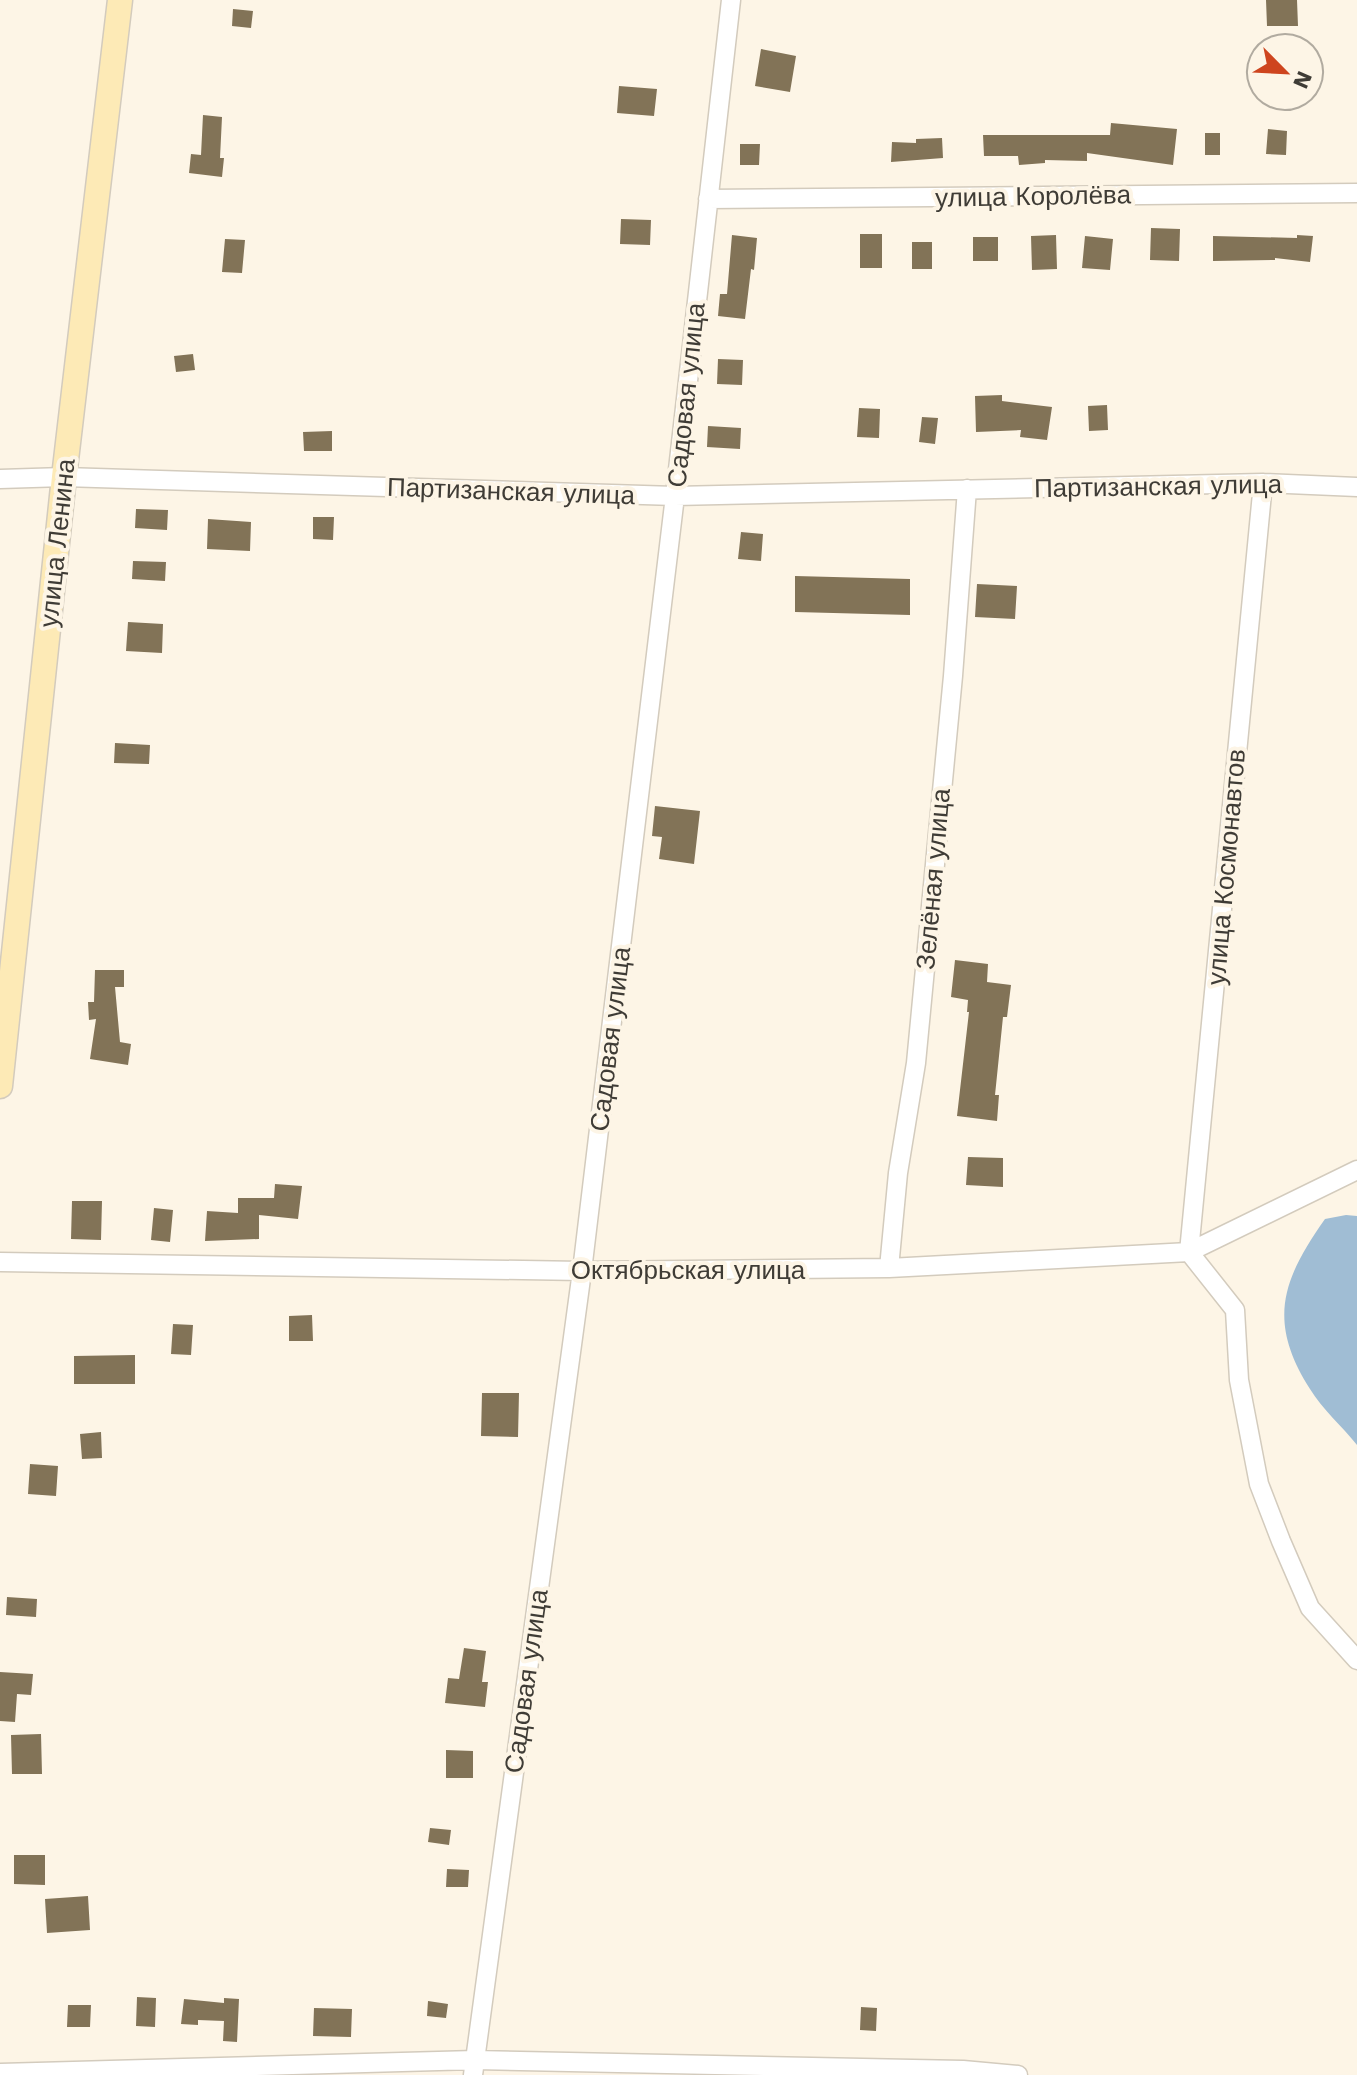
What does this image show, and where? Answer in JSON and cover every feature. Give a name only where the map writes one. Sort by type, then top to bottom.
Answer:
[{"type":"street","name":"улица Ленина","points":[[0,1086],[64,477],[120,0]]},
{"type":"street","name":"Садовая улица","points":[[474,2067],[582,1271],[731,0]]},
{"type":"street","name":"улица Королёва","points":[[708,199],[1357,193]]},
{"type":"street","name":"Партизанская улица","points":[[0,479],[64,477],[675,496],[1263,483],[1357,487]]},
{"type":"street","name":"улица Космонавтов","points":[[1189,1252],[1263,483]]},
{"type":"street","name":"Зелёная улица","points":[[889,1268],[898,1173],[916,1063],[953,676],[967,489]]},
{"type":"street","name":"Октябрьская улица","points":[[0,1262],[582,1271],[889,1268],[1189,1252],[1357,1170]]},
{"type":"street","points":[[1189,1252],[1235,1310],[1239,1380],[1256,1470],[1281,1541],[1310,1608],[1357,1660]]},
{"type":"street","points":[[0,2073],[474,2067],[963,2070],[1018,2075]]},
{"type":"water","points":[[1357,1216],[1357,1445],[1310,1389],[1288,1342],[1285,1321],[1285,1301],[1290,1282],[1310,1241],[1325,1219]]},
{"type":"building","points":[[1266,0],[1297,0],[1298,26],[1267,26]]},
{"type":"building","points":[[233,9],[253,11],[251,28],[232,26]]},
{"type":"building","points":[[761,49],[796,56],[790,92],[755,86]]},
{"type":"building","points":[[619,86],[657,89],[654,116],[617,113]]},
{"type":"building","points":[[203,115],[222,117],[222,177],[189,173],[191,154],[201,155]]},
{"type":"building","points":[[1111,123],[1177,129],[1173,165],[1087,153],[1087,161],[1045,160],[1045,163],[1019,165],[1018,156],[984,156],[983,135],[1110,135]]},
{"type":"building","points":[[1268,129],[1287,131],[1286,155],[1266,154]]},
{"type":"building","points":[[1205,133],[1220,133],[1220,155],[1205,155]]},
{"type":"building","points":[[942,138],[943,158],[891,162],[892,142],[916,143],[916,139]]},
{"type":"building","points":[[740,144],[760,144],[759,165],[740,165]]},
{"type":"building","points":[[621,219],[651,220],[650,245],[620,244]]},
{"type":"building","points":[[1151,228],[1180,229],[1179,261],[1150,260]]},
{"type":"building","points":[[860,234],[882,234],[882,268],[860,268]]},
{"type":"building","points":[[732,235],[757,238],[745,319],[718,316],[720,294],[727,294]]},
{"type":"building","points":[[1056,235],[1057,269],[1032,270],[1031,236]]},
{"type":"building","points":[[1297,235],[1313,236],[1310,262],[1275,258],[1213,261],[1213,236],[1297,238]]},
{"type":"building","points":[[1085,236],[1113,239],[1110,270],[1082,268]]},
{"type":"building","points":[[973,237],[998,237],[998,261],[973,261]]},
{"type":"building","points":[[225,239],[245,240],[242,273],[222,272]]},
{"type":"building","points":[[912,242],[932,242],[932,269],[912,269]]},
{"type":"building","points":[[193,354],[195,370],[176,372],[174,356]]},
{"type":"building","points":[[718,359],[743,360],[742,385],[717,384]]},
{"type":"building","points":[[1002,395],[1002,401],[1052,407],[1047,440],[1020,437],[1021,430],[976,432],[975,396]]},
{"type":"building","points":[[1107,405],[1108,430],[1089,431],[1088,406]]},
{"type":"building","points":[[859,408],[880,409],[879,438],[857,437]]},
{"type":"building","points":[[922,417],[938,418],[935,444],[919,442]]},
{"type":"building","points":[[708,426],[741,428],[740,449],[707,447]]},
{"type":"building","points":[[332,431],[332,451],[304,451],[303,432]]},
{"type":"building","points":[[136,509],[168,510],[167,530],[135,528]]},
{"type":"building","points":[[313,517],[334,517],[333,540],[313,539]]},
{"type":"building","points":[[208,519],[251,522],[250,551],[207,549]]},
{"type":"building","points":[[741,532],[763,534],[761,561],[738,559]]},
{"type":"building","points":[[133,561],[166,562],[165,581],[132,579]]},
{"type":"building","points":[[795,576],[910,579],[910,615],[795,612]]},
{"type":"building","points":[[977,584],[1017,586],[1015,619],[975,617]]},
{"type":"building","points":[[128,622],[163,624],[162,653],[126,651]]},
{"type":"building","points":[[115,743],[150,745],[149,764],[114,763]]},
{"type":"building","points":[[655,806],[700,811],[694,864],[659,859],[662,837],[652,836]]},
{"type":"building","points":[[955,960],[988,964],[987,982],[1011,985],[1007,1017],[1003,1017],[995,1095],[999,1095],[997,1121],[957,1116],[969,1012],[968,1000],[951,997]]},
{"type":"building","points":[[95,970],[124,970],[124,987],[115,987],[120,1042],[131,1044],[128,1065],[90,1059],[96,1019],[89,1020],[88,1002],[94,1002]]},
{"type":"building","points":[[968,1157],[1003,1158],[1003,1187],[966,1185]]},
{"type":"building","points":[[275,1184],[302,1186],[298,1219],[259,1215],[259,1239],[205,1241],[207,1211],[238,1213],[238,1198],[274,1198]]},
{"type":"building","points":[[72,1201],[102,1201],[101,1240],[71,1239]]},
{"type":"building","points":[[154,1208],[173,1210],[170,1242],[151,1240]]},
{"type":"building","points":[[312,1315],[313,1341],[289,1341],[289,1316]]},
{"type":"building","points":[[173,1324],[193,1325],[191,1355],[171,1354]]},
{"type":"building","points":[[135,1355],[135,1384],[74,1384],[74,1356]]},
{"type":"building","points":[[482,1393],[519,1393],[518,1437],[481,1436]]},
{"type":"building","points":[[101,1432],[102,1458],[82,1459],[80,1434]]},
{"type":"building","points":[[30,1464],[58,1466],[56,1496],[28,1494]]},
{"type":"building","points":[[7,1597],[37,1599],[36,1617],[6,1615]]},
{"type":"building","points":[[464,1648],[486,1651],[482,1682],[488,1682],[485,1707],[445,1703],[448,1678],[459,1679]]},
{"type":"building","points":[[0,1672],[33,1674],[31,1695],[17,1694],[15,1722],[0,1721]]},
{"type":"building","points":[[41,1734],[42,1774],[12,1774],[11,1735]]},
{"type":"building","points":[[446,1750],[473,1751],[473,1778],[446,1778]]},
{"type":"building","points":[[430,1828],[451,1830],[449,1845],[428,1842]]},
{"type":"building","points":[[14,1855],[45,1855],[45,1885],[14,1884]]},
{"type":"building","points":[[447,1869],[469,1870],[468,1887],[446,1887]]},
{"type":"building","points":[[88,1896],[90,1930],[47,1933],[45,1899]]},
{"type":"building","points":[[137,1997],[156,1998],[155,2027],[136,2026]]},
{"type":"building","points":[[224,1998],[239,1999],[237,2042],[223,2041],[224,2021],[198,2020],[198,2025],[181,2024],[184,1999],[224,2003]]},
{"type":"building","points":[[428,2001],[448,2004],[446,2018],[427,2016]]},
{"type":"building","points":[[68,2005],[91,2005],[90,2027],[67,2027]]},
{"type":"building","points":[[861,2007],[877,2008],[876,2031],[860,2030]]},
{"type":"building","points":[[314,2008],[352,2009],[351,2037],[313,2036]]}]
